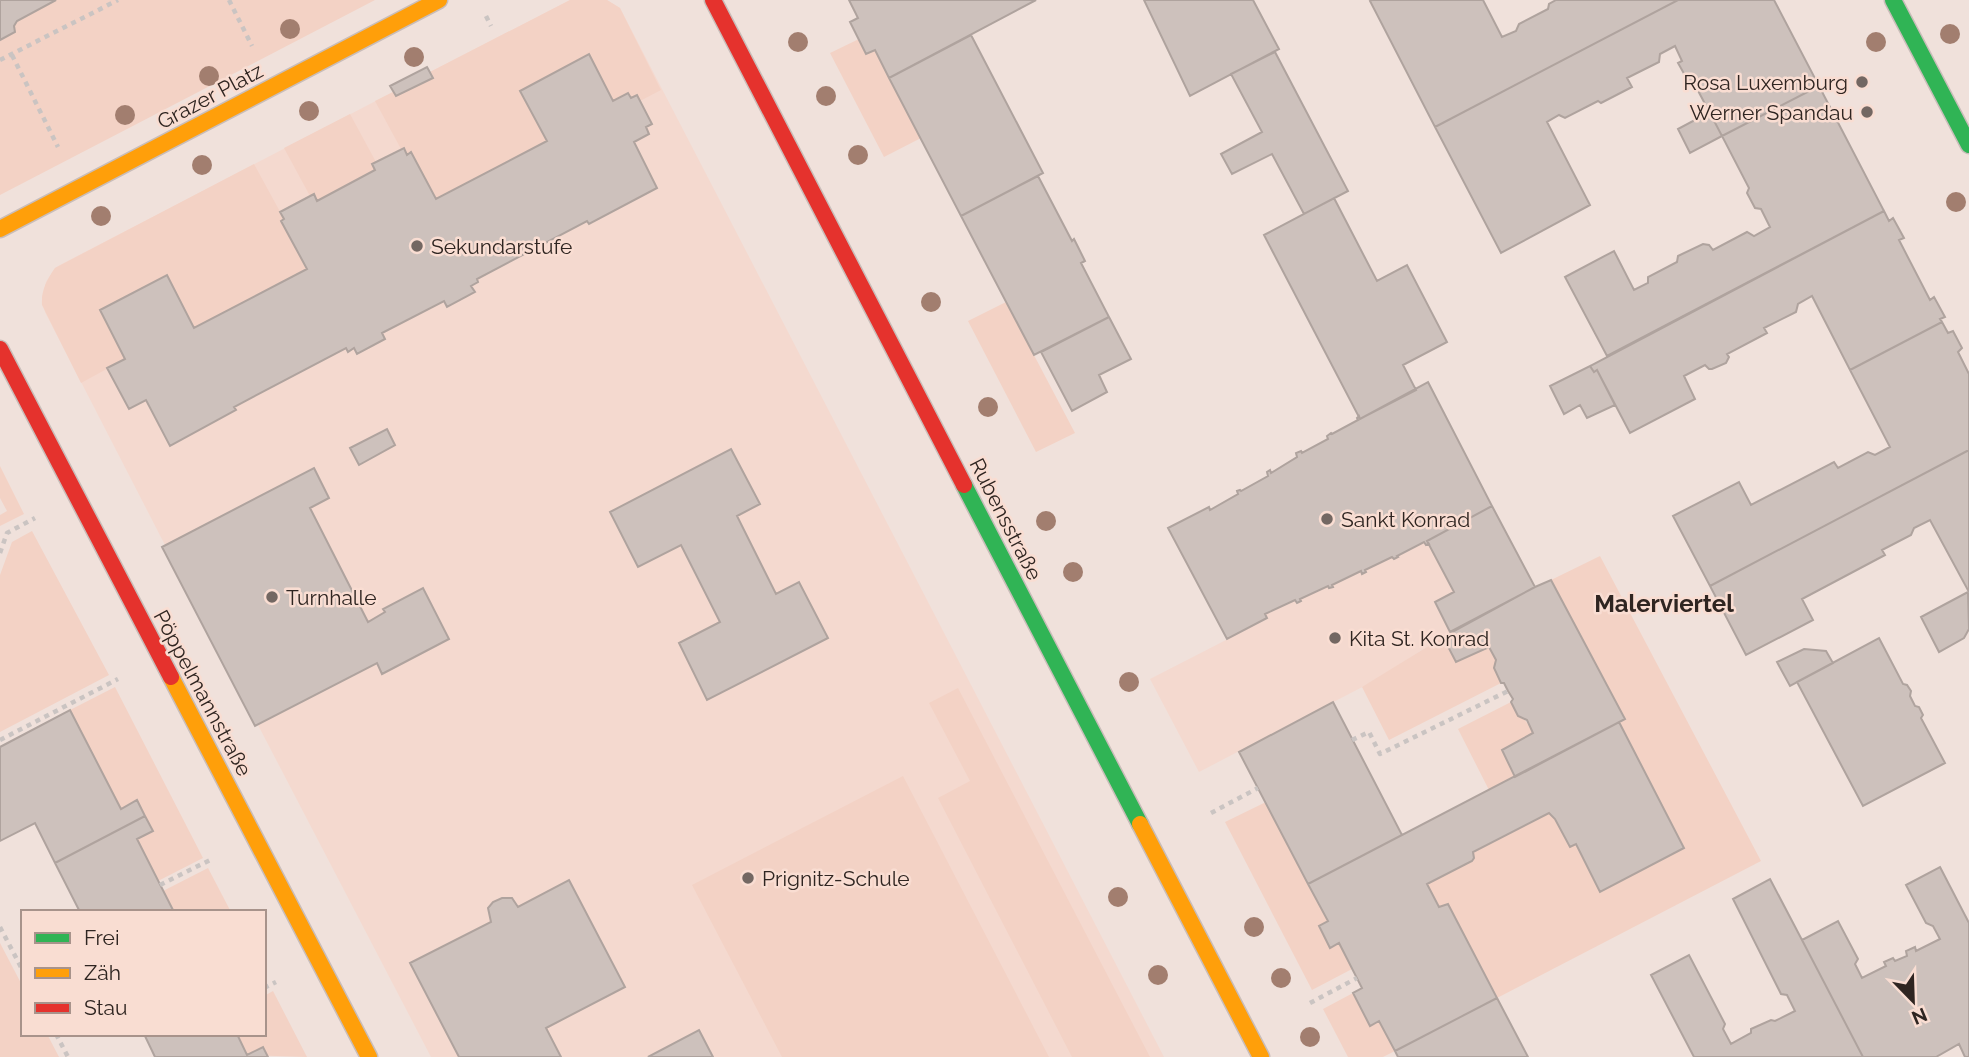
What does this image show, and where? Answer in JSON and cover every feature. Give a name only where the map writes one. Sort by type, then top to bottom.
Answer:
[{"type":"street","name":"Grazer Platz","points":[[0,229],[439,0]]},
{"type":"street","name":"Rubensstraße","points":[[713,0],[1261,1057]]},
{"type":"street","points":[[1893,0],[1969,145]]},
{"type":"street","name":"Pöppelmannstraße","points":[[0,349],[369,1057]]},
{"type":"path","points":[[0,60],[118,0]]},
{"type":"path","points":[[229,0],[235,12]]},
{"type":"path","points":[[486,16],[491,26]]},
{"type":"path","points":[[12,55],[46,120]]},
{"type":"path","points":[[0,537],[35,519]]},
{"type":"path","points":[[0,553],[7,533]]},
{"type":"path","points":[[0,740],[118,678]]},
{"type":"path","points":[[1352,740],[1369,732],[1380,754],[1508,691]]},
{"type":"path","points":[[1211,813],[1258,788]]},
{"type":"path","points":[[160,885],[212,859]]},
{"type":"path","points":[[0,927],[21,967]]},
{"type":"path","points":[[1310,1003],[1357,978]]},
{"type":"path","points":[[266,987],[276,982]]},
{"type":"path","points":[[57,1036],[68,1057]]},
{"type":"shaded area","points":[[0,0],[375,0],[0,195]]},
{"type":"shaded area","points":[[570,0],[607,0],[620,8],[1164,1057],[431,1057],[162,547],[165,545],[45,312],[42,297],[46,282],[60,265],[393,92],[396,96],[432,78],[430,72]]},
{"type":"shaded area","points":[[570,0],[607,0],[620,8],[661,90],[640,101],[637,96],[613,101],[588,54],[520,91],[547,141],[436,199],[411,153],[407,155],[404,148],[401,149],[375,101],[393,92],[396,96],[432,78],[430,72]]},
{"type":"shaded area","points":[[859,39],[866,54],[875,50],[921,138],[884,157],[830,53]]},
{"type":"shaded area","points":[[350,114],[376,162],[375,170],[317,201],[314,194],[310,196],[284,148]]},
{"type":"shaded area","points":[[254,164],[307,269],[194,328],[166,275],[100,310],[125,359],[81,383],[42,305],[45,285],[55,268]]},
{"type":"shaded area","points":[[1006,302],[1075,433],[1036,452],[968,321]]},
{"type":"shaded area","points":[[0,466],[24,514],[0,526],[0,515],[7,511],[0,498]]},
{"type":"shaded area","name":"Kita St. Konrad","points":[[1492,506],[1535,587],[1450,632],[1370,683],[1199,772],[1150,679],[1267,619],[1265,614],[1295,600],[1297,603],[1300,599],[1328,586],[1330,588],[1361,571],[1363,574],[1365,570],[1392,557],[1394,559],[1424,542],[1429,544],[1427,541]]},
{"type":"shaded area","points":[[32,531],[109,675],[0,732],[0,575],[12,542]]},
{"type":"shaded area","points":[[1600,556],[1761,861],[1497,998],[1448,904],[1439,907],[1427,884],[1472,861],[1473,852],[1549,813],[1570,847],[1576,844],[1600,891],[1684,848],[1619,722],[1624,718],[1551,580]]},
{"type":"shaded area","points":[[1443,637],[1457,662],[1489,647],[1496,660],[1494,668],[1501,683],[1389,740],[1362,687]]},
{"type":"shaded area","points":[[115,687],[203,858],[158,881],[137,839],[152,831],[137,801],[121,809],[70,710]]},
{"type":"shaded area","points":[[958,688],[1150,1057],[1072,1057],[938,798],[970,781],[929,703]]},
{"type":"shaded area","points":[[1511,702],[1533,733],[1515,777],[1489,790],[1458,729]]},
{"type":"shaded area","points":[[903,776],[1049,1057],[782,1057],[692,885]]},
{"type":"shaded area","points":[[1266,802],[1328,921],[1319,926],[1330,948],[1339,943],[1352,969],[1312,990],[1225,822]]},
{"type":"shaded area","points":[[208,868],[230,910],[173,910],[163,891]]},
{"type":"shaded area","points":[[0,943],[21,983],[21,1036],[48,1036],[59,1057],[0,1057]]},
{"type":"shaded area","points":[[273,991],[307,1057],[247,1055],[238,1036],[266,1036],[266,995]]},
{"type":"shaded area","points":[[1353,993],[1370,1025],[1379,1021],[1395,1051],[1383,1057],[1348,1057],[1323,1009]]},
{"type":"building","points":[[0,0],[56,0],[17,21],[15,32],[0,40]]},
{"type":"building","points":[[849,0],[1036,0],[889,78],[875,50],[866,54],[850,22],[858,18]]},
{"type":"building","points":[[1144,0],[1253,0],[1279,49],[1190,96]]},
{"type":"building","points":[[1483,0],[1502,37],[1516,31],[1519,24],[1548,9],[1549,4],[1556,0],[1678,0],[1435,127],[1370,1]]},
{"type":"building","points":[[1678,0],[1774,0],[1819,86],[1722,136],[1695,85],[1691,86],[1678,63],[1682,61],[1675,46],[1660,54],[1659,62],[1627,78],[1632,87],[1565,118],[1559,115],[1547,122],[1590,205],[1501,253],[1435,127]]},
{"type":"building","points":[[971,35],[1043,173],[961,216],[889,78]]},
{"type":"building","points":[[1275,52],[1348,191],[1304,214],[1272,154],[1232,174],[1221,154],[1262,132],[1231,74]]},
{"type":"building","name":"Sekundarstufe","points":[[589,54],[613,101],[628,93],[631,98],[637,95],[652,124],[646,127],[649,134],[634,142],[657,188],[589,224],[587,221],[477,279],[478,282],[471,286],[475,292],[447,307],[444,301],[382,333],[385,339],[357,354],[354,348],[348,352],[346,348],[234,407],[236,410],[170,446],[146,400],[129,409],[107,368],[125,359],[100,310],[167,275],[194,328],[307,269],[281,221],[284,219],[280,212],[314,194],[317,201],[375,170],[372,164],[404,148],[407,155],[411,152],[436,199],[547,141],[520,91]]},
{"type":"building","points":[[427,67],[433,78],[396,96],[390,86]]},
{"type":"building","points":[[1819,86],[1884,211],[1607,356],[1565,277],[1614,251],[1634,290],[1648,283],[1648,277],[1677,262],[1678,256],[1703,244],[1709,245],[1713,250],[1747,232],[1754,236],[1770,227],[1761,209],[1755,208],[1747,193],[1749,188],[1722,136]]},
{"type":"building","points":[[1706,114],[1711,115],[1722,136],[1690,153],[1678,129]]},
{"type":"building","points":[[1038,176],[1072,241],[1074,239],[1085,261],[1081,263],[1109,317],[1034,355],[961,216]]},
{"type":"building","points":[[1334,198],[1377,281],[1407,265],[1447,342],[1403,365],[1416,390],[1360,419],[1264,235]]},
{"type":"building","points":[[1884,211],[1889,221],[1893,218],[1904,238],[1899,240],[1930,300],[1934,297],[1945,317],[1940,319],[1942,322],[1850,370],[1812,296],[1798,304],[1796,312],[1764,328],[1767,333],[1727,354],[1729,357],[1726,363],[1712,369],[1705,365],[1684,376],[1695,399],[1630,433],[1597,370],[1594,372],[1590,366]]},
{"type":"building","points":[[1109,317],[1131,359],[1099,375],[1107,392],[1072,411],[1041,352]]},
{"type":"building","points":[[1942,322],[1948,333],[1953,331],[1962,348],[1958,352],[1969,374],[1969,450],[1710,586],[1673,516],[1739,482],[1751,505],[1834,462],[1838,468],[1868,452],[1875,455],[1890,447],[1850,370]]},
{"type":"building","points":[[1590,366],[1594,372],[1597,370],[1615,405],[1587,418],[1580,405],[1564,414],[1550,386]]},
{"type":"building","name":"Sankt Konrad","points":[[1428,382],[1492,506],[1427,541],[1429,544],[1424,542],[1394,559],[1392,557],[1365,570],[1362,574],[1361,571],[1332,585],[1333,587],[1328,586],[1297,603],[1295,600],[1265,614],[1267,618],[1227,639],[1168,528],[1209,507],[1210,510],[1238,494],[1237,491],[1268,476],[1267,472],[1270,470],[1271,473],[1297,457],[1296,453],[1302,453],[1328,439],[1327,436],[1331,433],[1358,420],[1359,416],[1360,419]]},
{"type":"building","points":[[387,429],[395,445],[359,465],[350,448]]},
{"type":"building","points":[[731,449],[760,504],[737,516],[776,594],[799,582],[828,638],[707,700],[679,643],[720,622],[681,545],[638,567],[610,512]]},
{"type":"building","points":[[1969,450],[1969,592],[1930,520],[1914,528],[1911,535],[1882,550],[1885,555],[1802,599],[1813,620],[1746,655],[1710,586]]},
{"type":"building","name":"Turnhalle","points":[[314,468],[329,498],[310,508],[368,622],[385,612],[383,609],[423,588],[449,639],[382,674],[377,663],[255,726],[162,547]]},
{"type":"building","points":[[1492,506],[1535,587],[1450,632],[1435,602],[1454,592],[1427,541]]},
{"type":"building","points":[[1551,580],[1625,719],[1515,777],[1502,750],[1533,733],[1527,720],[1518,716],[1511,702],[1513,699],[1494,668],[1496,660],[1489,647],[1456,662],[1443,637]]},
{"type":"building","points":[[1968,592],[1969,629],[1964,638],[1939,652],[1921,617]]},
{"type":"building","points":[[1879,638],[1903,684],[1911,691],[1910,696],[1915,706],[1919,707],[1923,715],[1921,718],[1945,763],[1863,806],[1797,682]]},
{"type":"building","points":[[1804,649],[1826,651],[1833,663],[1790,686],[1777,662]]},
{"type":"building","points":[[1333,702],[1402,835],[1308,884],[1239,752]]},
{"type":"building","points":[[70,710],[121,809],[137,800],[145,816],[55,863],[35,823],[0,841],[0,747]]},
{"type":"building","points":[[1619,722],[1684,848],[1600,892],[1576,844],[1570,847],[1549,813],[1473,852],[1472,861],[1427,884],[1439,907],[1448,904],[1497,998],[1395,1051],[1379,1021],[1370,1026],[1353,993],[1362,988],[1339,943],[1330,948],[1319,926],[1328,921],[1308,884]]},
{"type":"building","points":[[145,816],[153,831],[137,839],[173,910],[79,910],[55,863]]},
{"type":"building","points":[[1940,867],[1969,923],[1969,1057],[1965,1057],[1959,1044],[1936,1057],[1863,1057],[1802,940],[1838,921],[1858,959],[1855,964],[1862,978],[1886,966],[1884,962],[1907,956],[1906,951],[1915,947],[1916,951],[1940,939],[1933,926],[1926,923],[1906,885]]},
{"type":"building","points":[[1770,879],[1863,1057],[1694,1057],[1651,975],[1689,955],[1725,1024],[1723,1029],[1731,1044],[1751,1033],[1751,1029],[1795,1011],[1787,995],[1781,994],[1733,899]]},
{"type":"building","points":[[569,880],[625,987],[546,1028],[561,1057],[459,1057],[410,963],[491,922],[488,908],[493,902],[512,898],[518,907]]},
{"type":"building","points":[[1497,998],[1528,1057],[1398,1057],[1395,1051]]},
{"type":"building","points":[[699,1030],[713,1057],[648,1057]]},
{"type":"building","points":[[145,1036],[238,1036],[247,1055],[263,1047],[268,1057],[155,1057]]},
{"type":"traffic: fast","points":[[1893,0],[1969,145]]},
{"type":"traffic: fast","points":[[964,485],[1140,824]]},
{"type":"traffic: slow","points":[[0,229],[439,0]]},
{"type":"traffic: slow","points":[[171,677],[369,1057]]},
{"type":"traffic: slow","points":[[1140,824],[1261,1057]]},
{"type":"traffic: jam","points":[[713,0],[964,485]]},
{"type":"traffic: jam","points":[[0,349],[171,677]]},
{"type":"place","name":"Rosa Luxemburg","points":[[1862,82]]},
{"type":"place","name":"Werner Spandau","points":[[1867,112]]},
{"type":"place","name":"Sekundarstufe","points":[[417,246]]},
{"type":"place","name":"Sankt Konrad","points":[[1327,519]]},
{"type":"place","name":"Turnhalle","points":[[272,597]]},
{"type":"place","name":"Kita St. Konrad","points":[[1335,638]]},
{"type":"place","name":"Prignitz-Schule","points":[[748,878]]},
{"type":"district","name":"Malerviertel","points":[[1664,603]]}]
